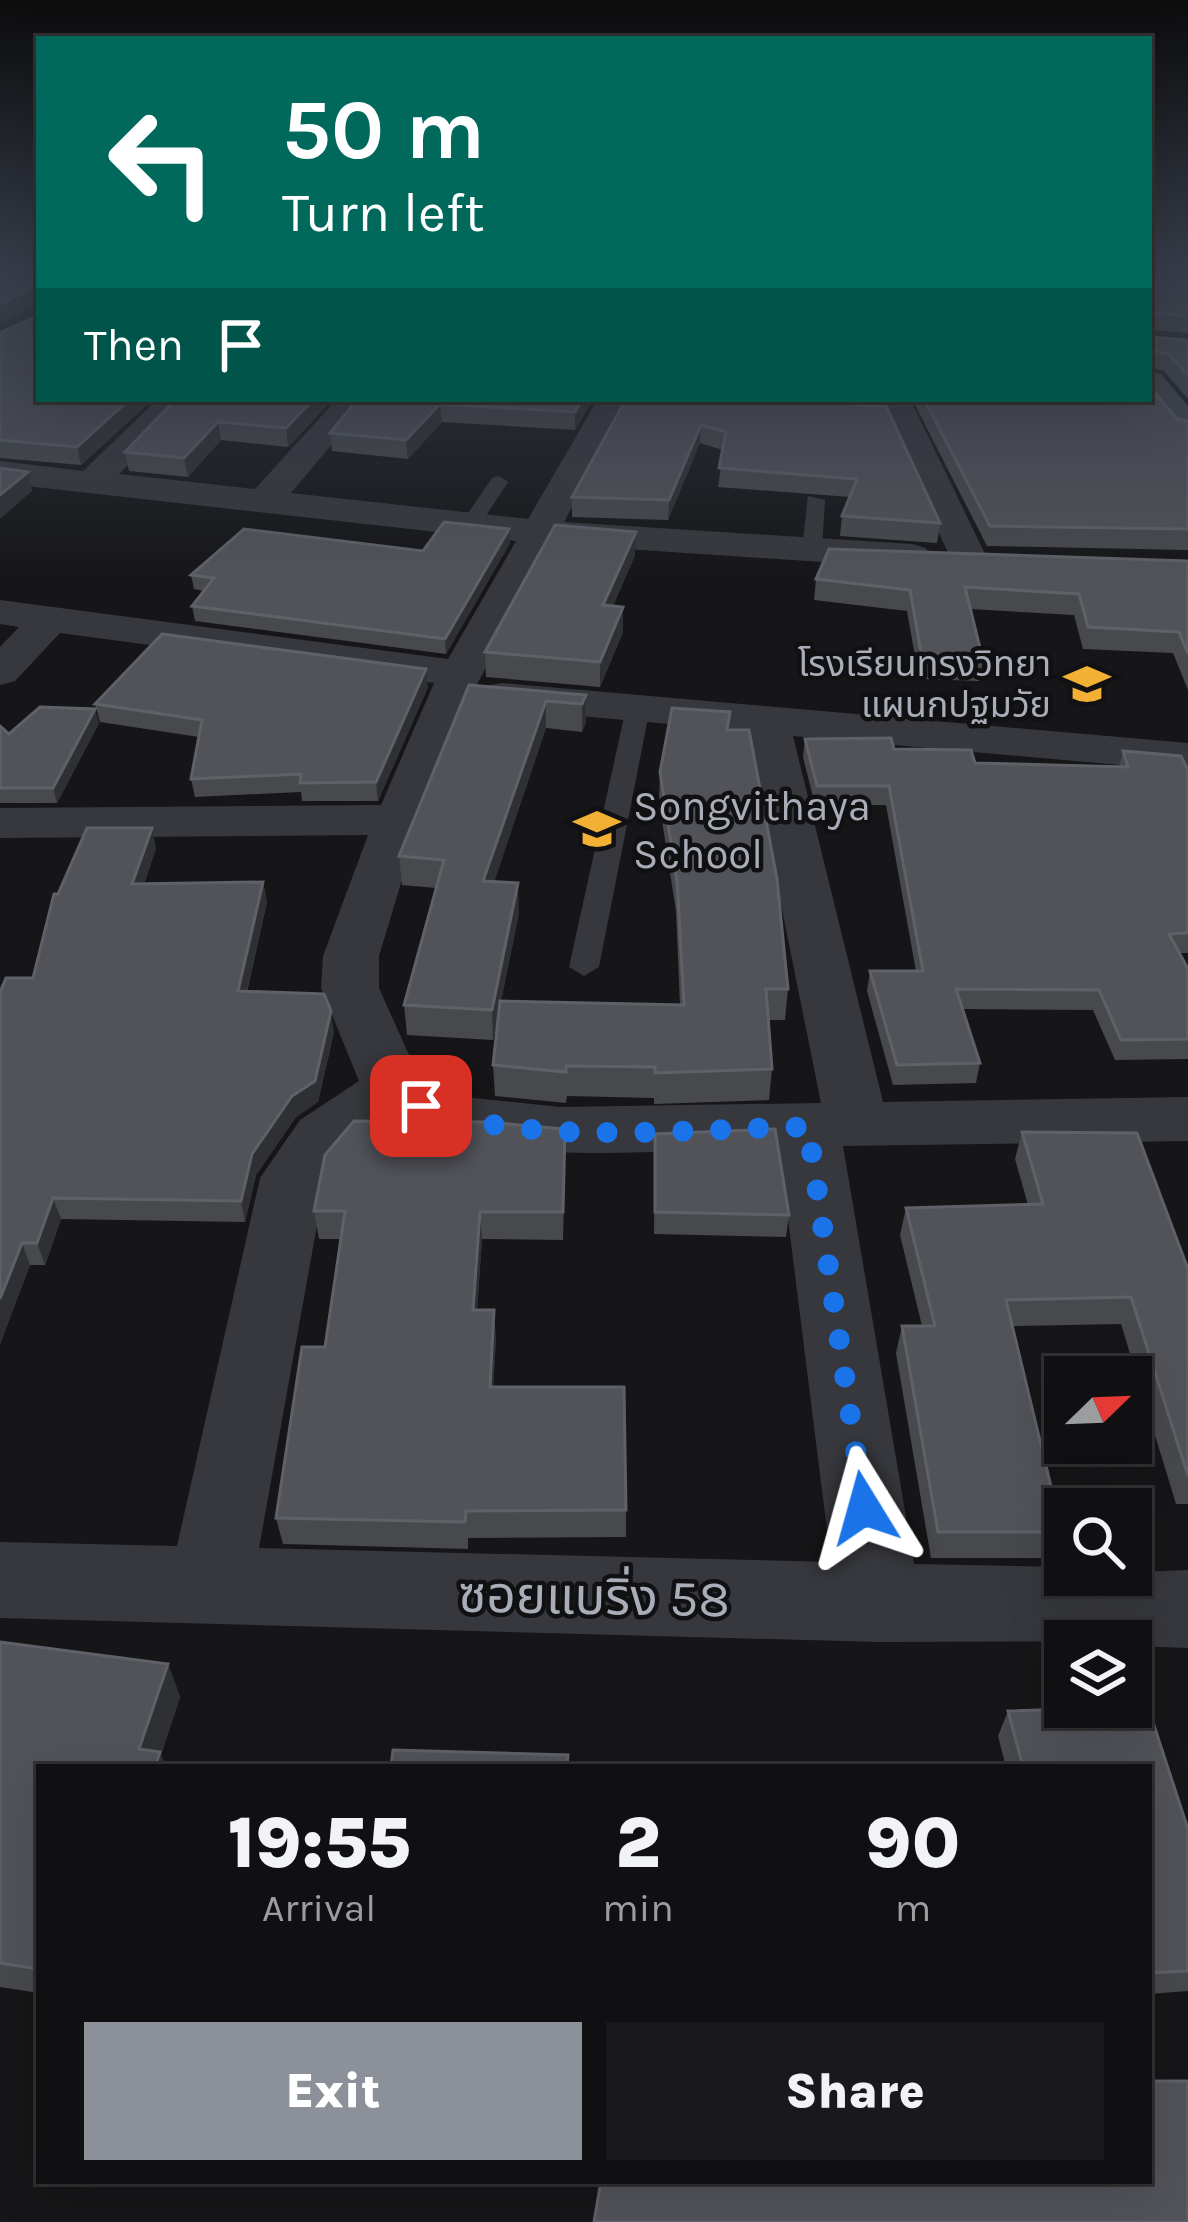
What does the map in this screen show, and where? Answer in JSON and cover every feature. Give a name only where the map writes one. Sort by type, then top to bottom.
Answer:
[{"type":"main road","points":[[1152,385],[1188,427]]},
{"type":"street","points":[[92,482],[173,402]]},
{"type":"street","points":[[263,503],[351,402]]},
{"type":"street","points":[[612,402],[456,683],[396,820],[351,956],[350,988],[393,1088],[452,1118],[560,1130],[1188,1119]]},
{"type":"street","points":[[783,402],[896,405],[969,560]]},
{"type":"street","points":[[0,472],[540,532],[1009,562]]},
{"type":"street","points":[[0,612],[638,708],[1188,757]]},
{"type":"street","points":[[0,672],[51,618]]},
{"type":"street","points":[[766,719],[832,1126],[878,1603]]},
{"type":"street","points":[[0,823],[396,820]]},
{"type":"street","points":[[210,1586],[293,1178],[322,1136],[393,1088]]},
{"type":"street","name":"ซอยแบริ่ง 58","points":[[0,1580],[1188,1609]]},
{"type":"lane","points":[[470,525],[499,482]]},
{"type":"lane","points":[[812,549],[815,500]]},
{"type":"lane","points":[[584,967],[638,708]]},
{"type":"building","points":[[0,373],[36,373],[36,402],[127,402],[77,447],[0,440]]},
{"type":"building","points":[[1152,390],[1177,419],[1188,421],[1188,529],[990,526],[926,402],[1152,402]]},
{"type":"building","points":[[173,402],[311,402],[286,428],[218,422],[184,458],[125,452]]},
{"type":"building","points":[[356,402],[580,402],[575,412],[440,404],[406,440],[330,433]]},
{"type":"building","points":[[624,402],[886,406],[940,523],[842,516],[857,479],[719,468],[726,432],[701,425],[669,500],[572,497]]},
{"type":"building","points":[[0,468],[28,472],[0,495]]},
{"type":"building","points":[[444,522],[509,529],[445,639],[192,606],[214,578],[191,575],[244,529],[423,551]]},
{"type":"building","points":[[555,525],[636,532],[603,605],[623,607],[600,662],[485,652]]},
{"type":"building","points":[[829,549],[1188,561],[1188,654],[1179,632],[1088,627],[1079,594],[965,587],[983,660],[922,658],[910,590],[816,579]]},
{"type":"building","points":[[162,634],[426,669],[376,782],[300,783],[301,774],[191,779],[202,720],[95,704]]},
{"type":"building","points":[[469,685],[586,695],[582,704],[546,701],[483,881],[518,883],[492,1010],[404,1005],[444,860],[399,856]]},
{"type":"building","points":[[40,707],[95,709],[53,788],[0,788],[0,726],[9,734]]},
{"type":"building","points":[[672,708],[730,712],[727,730],[749,730],[777,879],[788,989],[766,989],[772,1069],[655,1073],[655,1067],[566,1066],[566,1072],[493,1065],[500,1001],[684,1005],[677,881],[660,772]]},
{"type":"building","points":[[891,738],[894,749],[971,750],[975,763],[1128,767],[1123,751],[1181,756],[1188,770],[1188,933],[1169,934],[1188,969],[1188,1039],[1121,1040],[1099,990],[956,989],[980,1063],[897,1065],[870,971],[923,971],[889,786],[817,786],[805,739]]},
{"type":"building","points":[[87,828],[152,828],[132,884],[263,882],[238,991],[324,994],[331,1011],[315,1081],[292,1096],[252,1154],[241,1201],[53,1198],[37,1243],[22,1243],[0,1299],[0,992],[6,978],[33,978],[54,894]]},
{"type":"building","points":[[354,1121],[486,1122],[565,1129],[563,1212],[480,1212],[473,1310],[494,1310],[490,1387],[624,1387],[626,1510],[466,1511],[465,1522],[276,1518],[302,1347],[325,1347],[345,1211],[314,1211],[325,1155]]},
{"type":"building","points":[[775,1129],[789,1215],[655,1212],[655,1134]]},
{"type":"building","points":[[1022,1132],[1137,1133],[1188,1269],[1188,1476],[1131,1297],[1006,1300],[1051,1488],[1044,1488],[1044,1532],[938,1532],[902,1326],[935,1326],[906,1208],[1043,1204]]},
{"type":"building","points":[[0,1642],[168,1664],[139,1749],[160,1752],[156,1764],[36,1764],[36,1969],[0,1963]]},
{"type":"building","points":[[1044,1710],[1044,1728],[1152,1728],[1152,1719],[1188,1829],[1188,1971],[1152,1973],[1152,1764],[1022,1764],[1008,1711]]},
{"type":"building","points":[[393,1750],[568,1755],[567,1764],[391,1764]]},
{"type":"building","points":[[1152,2081],[1188,2081],[1188,2222],[594,2222],[600,2184],[1152,2184]]},
{"type":"place","name":"โรงเรียนทรงวิทยา แผนกปฐมวัย","points":[[1087,684]]},
{"type":"place","name":"Songvithaya School","points":[[597,829]]},
{"type":"route","points":[[421,1106],[452,1118],[560,1130],[808,1127],[864,1508]]}]
